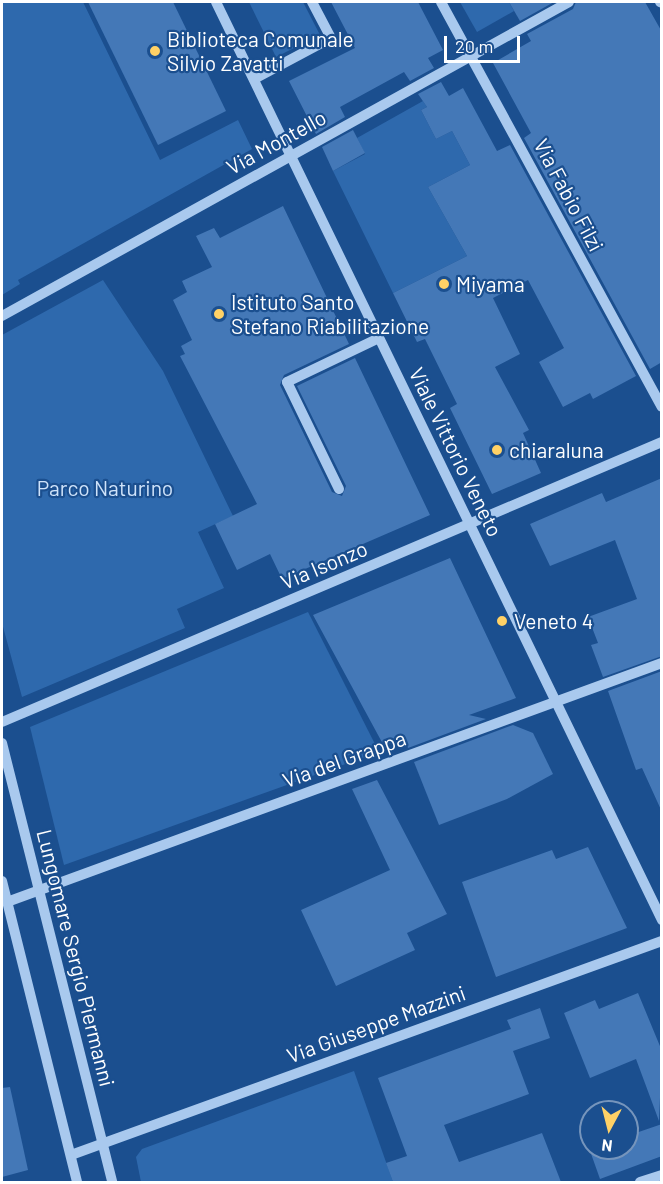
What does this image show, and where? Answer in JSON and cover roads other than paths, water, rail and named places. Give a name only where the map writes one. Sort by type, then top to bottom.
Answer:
[{"type":"street","name":"Viale Vittorio Veneto","points":[[216,2],[662,920]]},
{"type":"street","points":[[254,79],[331,38],[312,2]]},
{"type":"street","name":"Via Fabio Filzi","points":[[441,2],[662,407]]},
{"type":"street","name":"Via Montello","points":[[2,316],[569,2]]},
{"type":"street","points":[[339,489],[287,382],[379,338]]},
{"type":"street","name":"Via Isonzo","points":[[2,722],[662,442]]},
{"type":"street","name":"Via del Grappa","points":[[7,902],[662,663]]},
{"type":"street","name":"Lungomare Sergio Piermanni","points":[[2,743],[112,1182]]},
{"type":"street","points":[[2,881],[76,1182]]},
{"type":"street","name":"Via Giuseppe Mazzini","points":[[71,1155],[662,941]]},
{"type":"street","points":[[640,1182],[662,1175]]},
{"type":"place","name":"Biblioteca Comunale Silvio Zavatti","points":[[155,51]]},
{"type":"place","name":"Miyama","points":[[444,284]]},
{"type":"place","name":"Istituto Santo Stefano Riabilitazione","points":[[219,314]]},
{"type":"place","name":"chiaraluna","points":[[497,450]]},
{"type":"place","name":"Veneto 4","points":[[502,621]]},
{"type":"park label","name":"Parco Naturino","points":[[105,488]]}]
